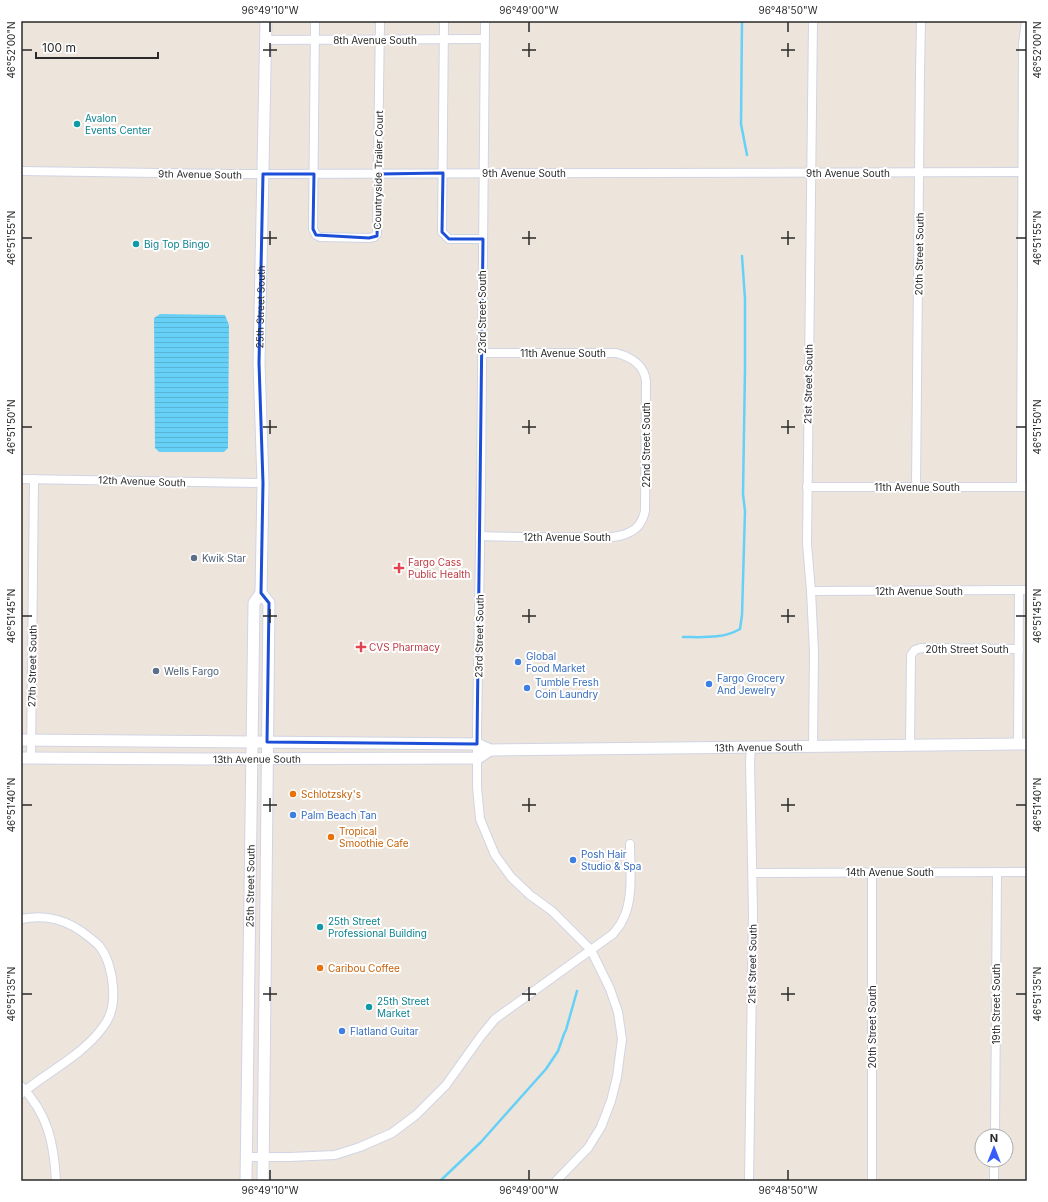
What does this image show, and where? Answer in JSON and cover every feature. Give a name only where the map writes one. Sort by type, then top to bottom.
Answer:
[{"type":"main road","name":"25th Street South","points":[[246,1181],[254,603],[261,593],[263,483],[259,363],[266,21]]},
{"type":"main road","name":"25th Street South","points":[[261,593],[269,603],[263,1181]]},
{"type":"main road","name":"13th Avenue South","points":[[26,740],[477,744],[490,750],[1023,744]]},
{"type":"main road","points":[[478,758],[490,750]]},
{"type":"main road","name":"13th Avenue South","points":[[26,758],[478,758]]},
{"type":"street","name":"Countryside Trailer Court","points":[[315,21],[313,229],[316,235],[320,237],[369,238],[374,237],[377,234],[380,21]]},
{"type":"street","points":[[444,21],[442,232],[449,239],[483,239]]},
{"type":"street","name":"23rd Street South","points":[[485,21],[477,744],[477,787],[480,820],[495,855],[514,881],[552,911],[591,950],[610,989],[618,1012],[622,1040],[612,1102],[601,1127],[588,1148],[556,1181]]},
{"type":"street","name":"21st Street South","points":[[813,21],[807,487],[807,544],[814,652],[813,747]]},
{"type":"street","name":"20th Street South","points":[[916,487],[922,21]]},
{"type":"street","points":[[1024,487],[1025,172],[1023,44],[1026,21]]},
{"type":"street","name":"8th Avenue South","points":[[266,40],[485,39]]},
{"type":"street","name":"9th Avenue South","points":[[21,171],[263,174],[810,174],[1025,172]]},
{"type":"street","name":"11th Avenue South","points":[[482,353],[616,353],[634,359],[640,366]]},
{"type":"street","name":"22nd Street South","points":[[640,366],[645,374],[646,381],[645,511],[640,524]]},
{"type":"street","name":"12th Avenue South","points":[[21,479],[263,483]]},
{"type":"street","name":"27th Street South","points":[[26,758],[34,479]]},
{"type":"street","name":"11th Avenue South","points":[[807,487],[1024,487]]},
{"type":"street","name":"12th Avenue South","points":[[480,536],[614,537],[630,532],[640,524]]},
{"type":"street","points":[[1023,590],[1019,648],[1023,744]]},
{"type":"street","name":"12th Avenue South","points":[[811,591],[1023,590]]},
{"type":"street","name":"20th Street South","points":[[910,745],[911,655],[915,650],[921,648],[1019,648]]},
{"type":"street","name":"21st Street South","points":[[749,1181],[753,920],[751,748]]},
{"type":"street","points":[[247,1157],[290,1158],[335,1155],[360,1147],[392,1133],[416,1114],[446,1085],[495,1019],[613,934],[623,920],[628,906],[630,891],[630,844]]},
{"type":"street","name":"20th Street South","points":[[872,872],[872,1181]]},
{"type":"street","name":"19th Street South","points":[[994,1128],[997,872]]},
{"type":"street","name":"14th Avenue South","points":[[753,873],[1027,872]]},
{"type":"street","points":[[21,919],[45,917],[67,922],[100,946],[112,976],[114,995],[111,1012],[104,1027],[71,1059],[22,1090],[40,1111],[50,1132],[55,1157],[56,1181]]},
{"type":"street","points":[[994,1168],[994,1181]]},
{"type":"highlighted area","points":[[443,173],[442,232],[449,239],[483,239],[477,744],[267,742],[269,603],[261,593],[263,483],[259,363],[263,174],[314,174],[313,229],[316,235],[369,238],[377,236],[379,174]]},
{"type":"water","points":[[160,314],[225,315],[229,325],[228,448],[224,452],[159,452],[155,448],[154,318]]},
{"type":"waterway","points":[[742,21],[741,124],[747,155]]},
{"type":"waterway","points":[[683,637],[720,636],[740,629],[742,615],[745,511],[743,494],[745,299],[742,256]]},
{"type":"waterway","points":[[440,1181],[481,1142],[546,1069],[558,1051],[566,1030],[577,991]]},
{"type":"place","name":"Avalon Events Center","points":[[77,124]]},
{"type":"place","name":"Big Top Bingo","points":[[136,244]]},
{"type":"place","name":"Kwik Star","points":[[194,558]]},
{"type":"place","name":"Fargo Cass Public Health","points":[[399,568]]},
{"type":"place","name":"CVS Pharmacy","points":[[361,647]]},
{"type":"place","name":"Global Food Market","points":[[518,662]]},
{"type":"place","name":"Wells Fargo","points":[[156,671]]},
{"type":"place","name":"Fargo Grocery And Jewelry","points":[[709,684]]},
{"type":"place","name":"Tumble Fresh Coin Laundry","points":[[527,688]]},
{"type":"place","name":"Schlotzsky's","points":[[293,794]]},
{"type":"place","name":"Palm Beach Tan","points":[[293,815]]},
{"type":"place","name":"Tropical Smoothie Cafe","points":[[331,837]]},
{"type":"place","name":"Posh Hair Studio & Spa","points":[[573,860]]},
{"type":"place","name":"25th Street Professional Building","points":[[320,927]]},
{"type":"place","name":"Caribou Coffee","points":[[320,968]]},
{"type":"place","name":"25th Street Market","points":[[369,1007]]},
{"type":"place","name":"Flatland Guitar","points":[[342,1031]]}]
